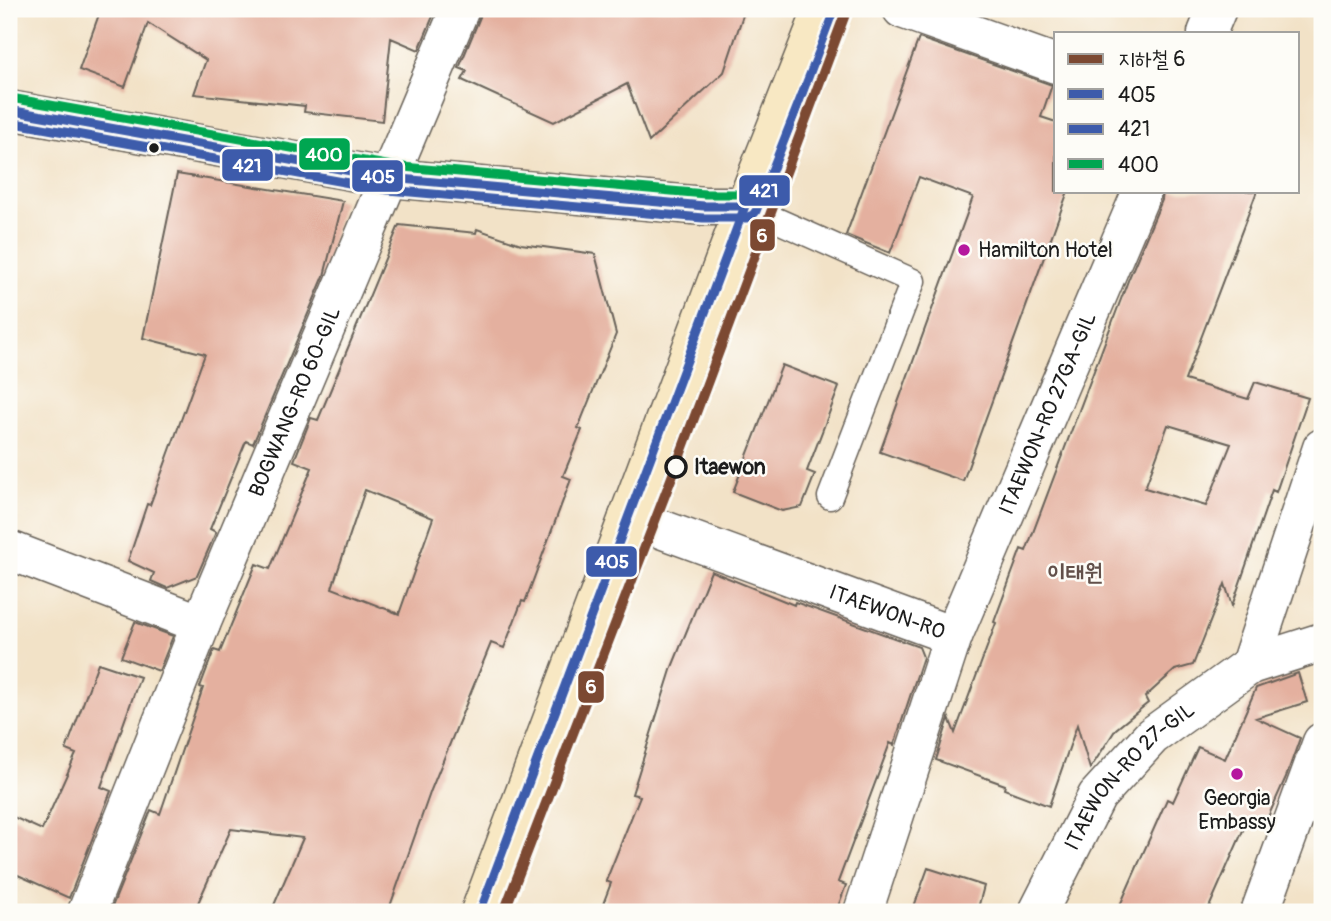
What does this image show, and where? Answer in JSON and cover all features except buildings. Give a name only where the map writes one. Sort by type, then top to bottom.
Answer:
[{"type":"main road","points":[[480,912],[745,206],[823,9]]},
{"type":"main road","points":[[9,110],[390,178],[704,206],[745,206]]},
{"type":"street","name":"BOGWANG-RO 60-GIL","points":[[88,912],[201,624],[460,9]]},
{"type":"street","points":[[902,9],[1054,63]]},
{"type":"street","points":[[1207,32],[1217,9]]},
{"type":"street","name":"ITAEWON-RO 27GA-GIL","points":[[953,636],[1142,192]]},
{"type":"street","points":[[1250,665],[1322,448]]},
{"type":"street","name":"ITAEWON-RO","points":[[628,517],[953,636],[863,912]]},
{"type":"street","points":[[9,550],[201,624]]},
{"type":"street","name":"ITAEWON-RO 27-GIL","points":[[1038,912],[1097,796],[1152,736],[1250,665],[1322,642]]},
{"type":"street","points":[[1260,912],[1322,742]]},
{"type":"lane","points":[[745,206],[914,281],[830,497]]},
{"type":"metro line","name":"6","points":[[504,912],[675,469],[847,9]]},
{"type":"transit line","name":"421","points":[[9,122],[388,190],[703,218],[746,218],[756,211],[834,14]]},
{"type":"transit line","name":"400","points":[[11,98],[392,166],[705,194],[745,194]]},
{"type":"transit line","name":"405","points":[[9,110],[390,178],[704,206],[745,206],[480,912]]},
{"type":"place","name":"Hamilton Hotel","points":[[964,250]]},
{"type":"place","name":"Itaewon","points":[[676,467]]},
{"type":"place","name":"Georgia Embassy","points":[[1237,774]]},
{"type":"district","name":"이태원","points":[[1075,572]]}]
